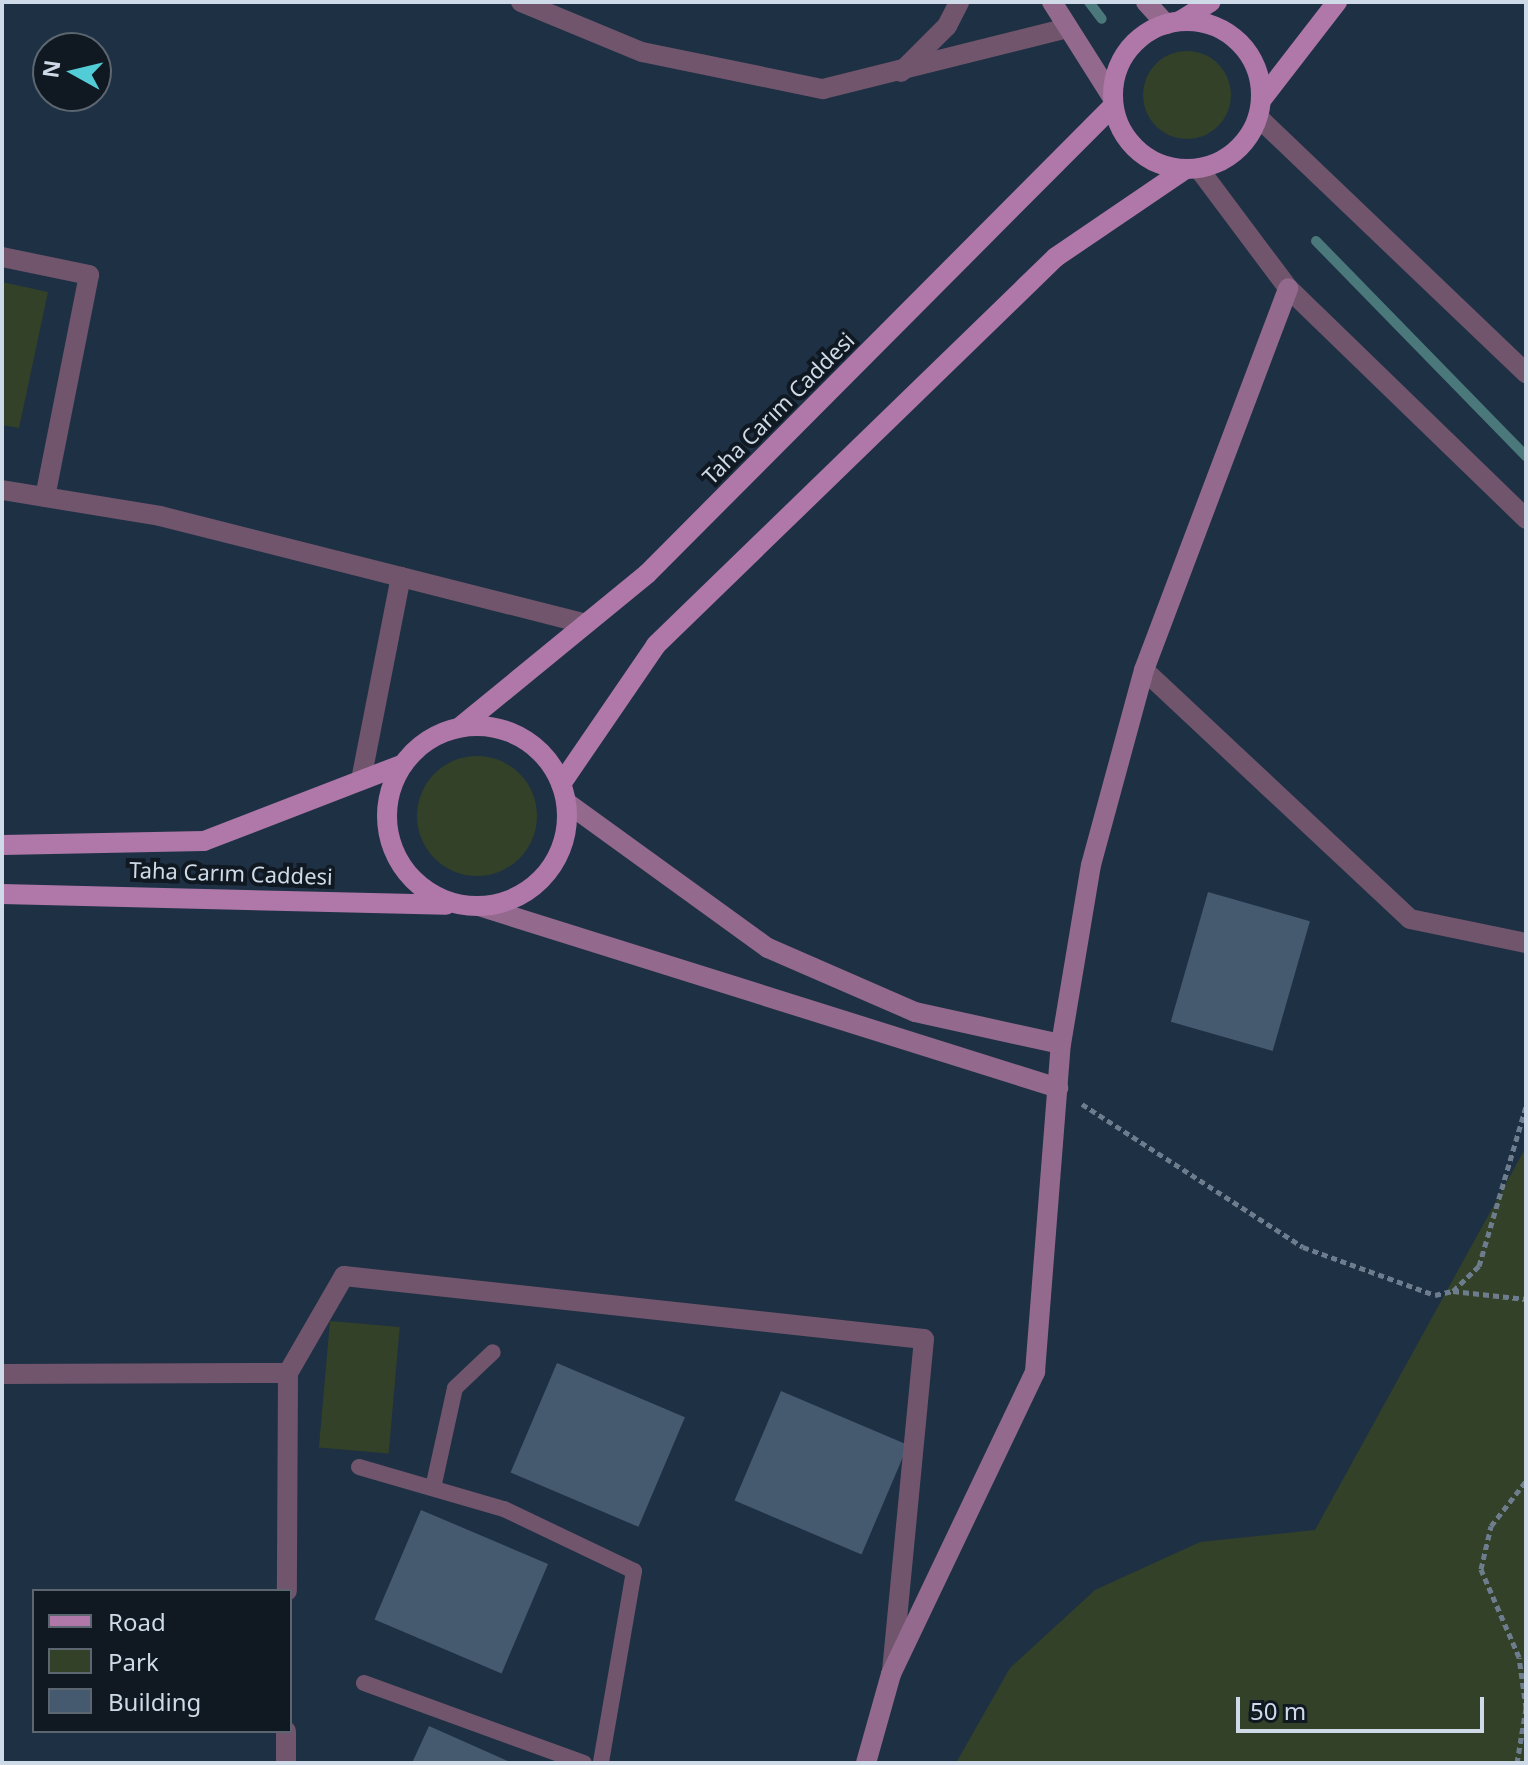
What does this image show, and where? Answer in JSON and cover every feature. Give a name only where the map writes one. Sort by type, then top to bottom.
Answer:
[{"type":"main road","points":[[1192,170],[1137,151],[1113,101],[1127,52],[1210,2]]},
{"type":"main road","points":[[564,793],[656,645],[1056,257],[1192,170],[1237,151],[1260,108],[1337,2]]},
{"type":"main road","points":[[1173,22],[1229,33],[1248,51],[1260,108]]},
{"type":"main road","name":"Taha Carım Caddesi","points":[[460,727],[647,574],[1113,101]]},
{"type":"main road","points":[[460,727],[514,733],[537,747],[564,793],[565,839],[543,879],[526,894],[482,907],[459,906],[414,882],[389,837],[391,787],[404,764],[438,734],[460,727]]},
{"type":"main road","name":"Taha Carım Caddesi","points":[[2,845],[204,841],[404,764]]},
{"type":"main road","name":"Taha Carım Caddesi","points":[[2,894],[459,906]]},
{"type":"street","points":[[521,2],[642,52],[823,89],[899,73],[1068,28]]},
{"type":"street","points":[[899,73],[947,26],[959,2]]},
{"type":"street","points":[[1052,2],[1113,101]]},
{"type":"street","points":[[1146,2],[1173,22]]},
{"type":"street","points":[[1260,108],[1526,373]]},
{"type":"street","points":[[1192,170],[1288,288],[1526,519]]},
{"type":"street","points":[[2,257],[89,275],[45,497]]},
{"type":"street","points":[[866,1763],[891,1674],[1035,1372],[1061,1044],[1091,865],[1144,670],[1288,288]]},
{"type":"street","points":[[2,490],[160,516],[586,624]]},
{"type":"street","points":[[361,780],[401,577]]},
{"type":"street","points":[[1144,670],[1410,919],[1526,943]]},
{"type":"street","points":[[564,793],[768,948],[915,1012],[1061,1044]]},
{"type":"street","points":[[482,907],[1058,1088]]},
{"type":"street","points":[[287,1589],[288,1373],[344,1276],[924,1339],[891,1674]]},
{"type":"street","points":[[2,1374],[288,1373]]},
{"type":"street","points":[[286,1733],[286,1763]]},
{"type":"lane","points":[[433,1488],[455,1388],[493,1352]]},
{"type":"lane","points":[[359,1467],[504,1509],[634,1571],[601,1763]]},
{"type":"lane","points":[[364,1683],[584,1763]]},
{"type":"path","points":[[1058,1088],[1303,1247],[1417,1294],[1453,1291],[1526,1299]]},
{"type":"path","points":[[1453,1291],[1479,1266],[1526,1106]]},
{"type":"path","points":[[1517,1763],[1526,1708],[1519,1657],[1481,1569],[1491,1526],[1526,1481]]},
{"type":"green space","points":[[1187,51],[1212,58],[1224,70],[1231,95],[1224,120],[1212,132],[1187,139],[1162,132],[1150,120],[1143,95],[1150,70],[1162,58]]},
{"type":"green space","points":[[2,282],[48,292],[19,428],[2,425]]},
{"type":"green space","points":[[477,756],[500,760],[520,773],[533,793],[537,816],[533,839],[520,859],[500,872],[477,876],[454,872],[434,859],[421,839],[417,816],[421,793],[434,773],[454,760]]},
{"type":"green space","points":[[1526,1147],[1526,1763],[956,1763],[1010,1668],[1095,1590],[1200,1542],[1315,1530]]},
{"type":"green space","points":[[330,1321],[400,1327],[389,1454],[319,1448]]},
{"type":"building","points":[[1208,892],[1310,921],[1273,1051],[1171,1022]]},
{"type":"building","points":[[557,1363],[685,1417],[638,1527],[511,1473]]},
{"type":"building","points":[[781,1391],[908,1445],[862,1554],[735,1501]]},
{"type":"building","points":[[421,1510],[548,1564],[502,1673],[375,1620]]},
{"type":"building","points":[[429,1726],[512,1763],[412,1763]]},
{"type":"waterway","points":[[1089,2],[1102,19]]},
{"type":"waterway","points":[[1316,241],[1526,456]]}]
